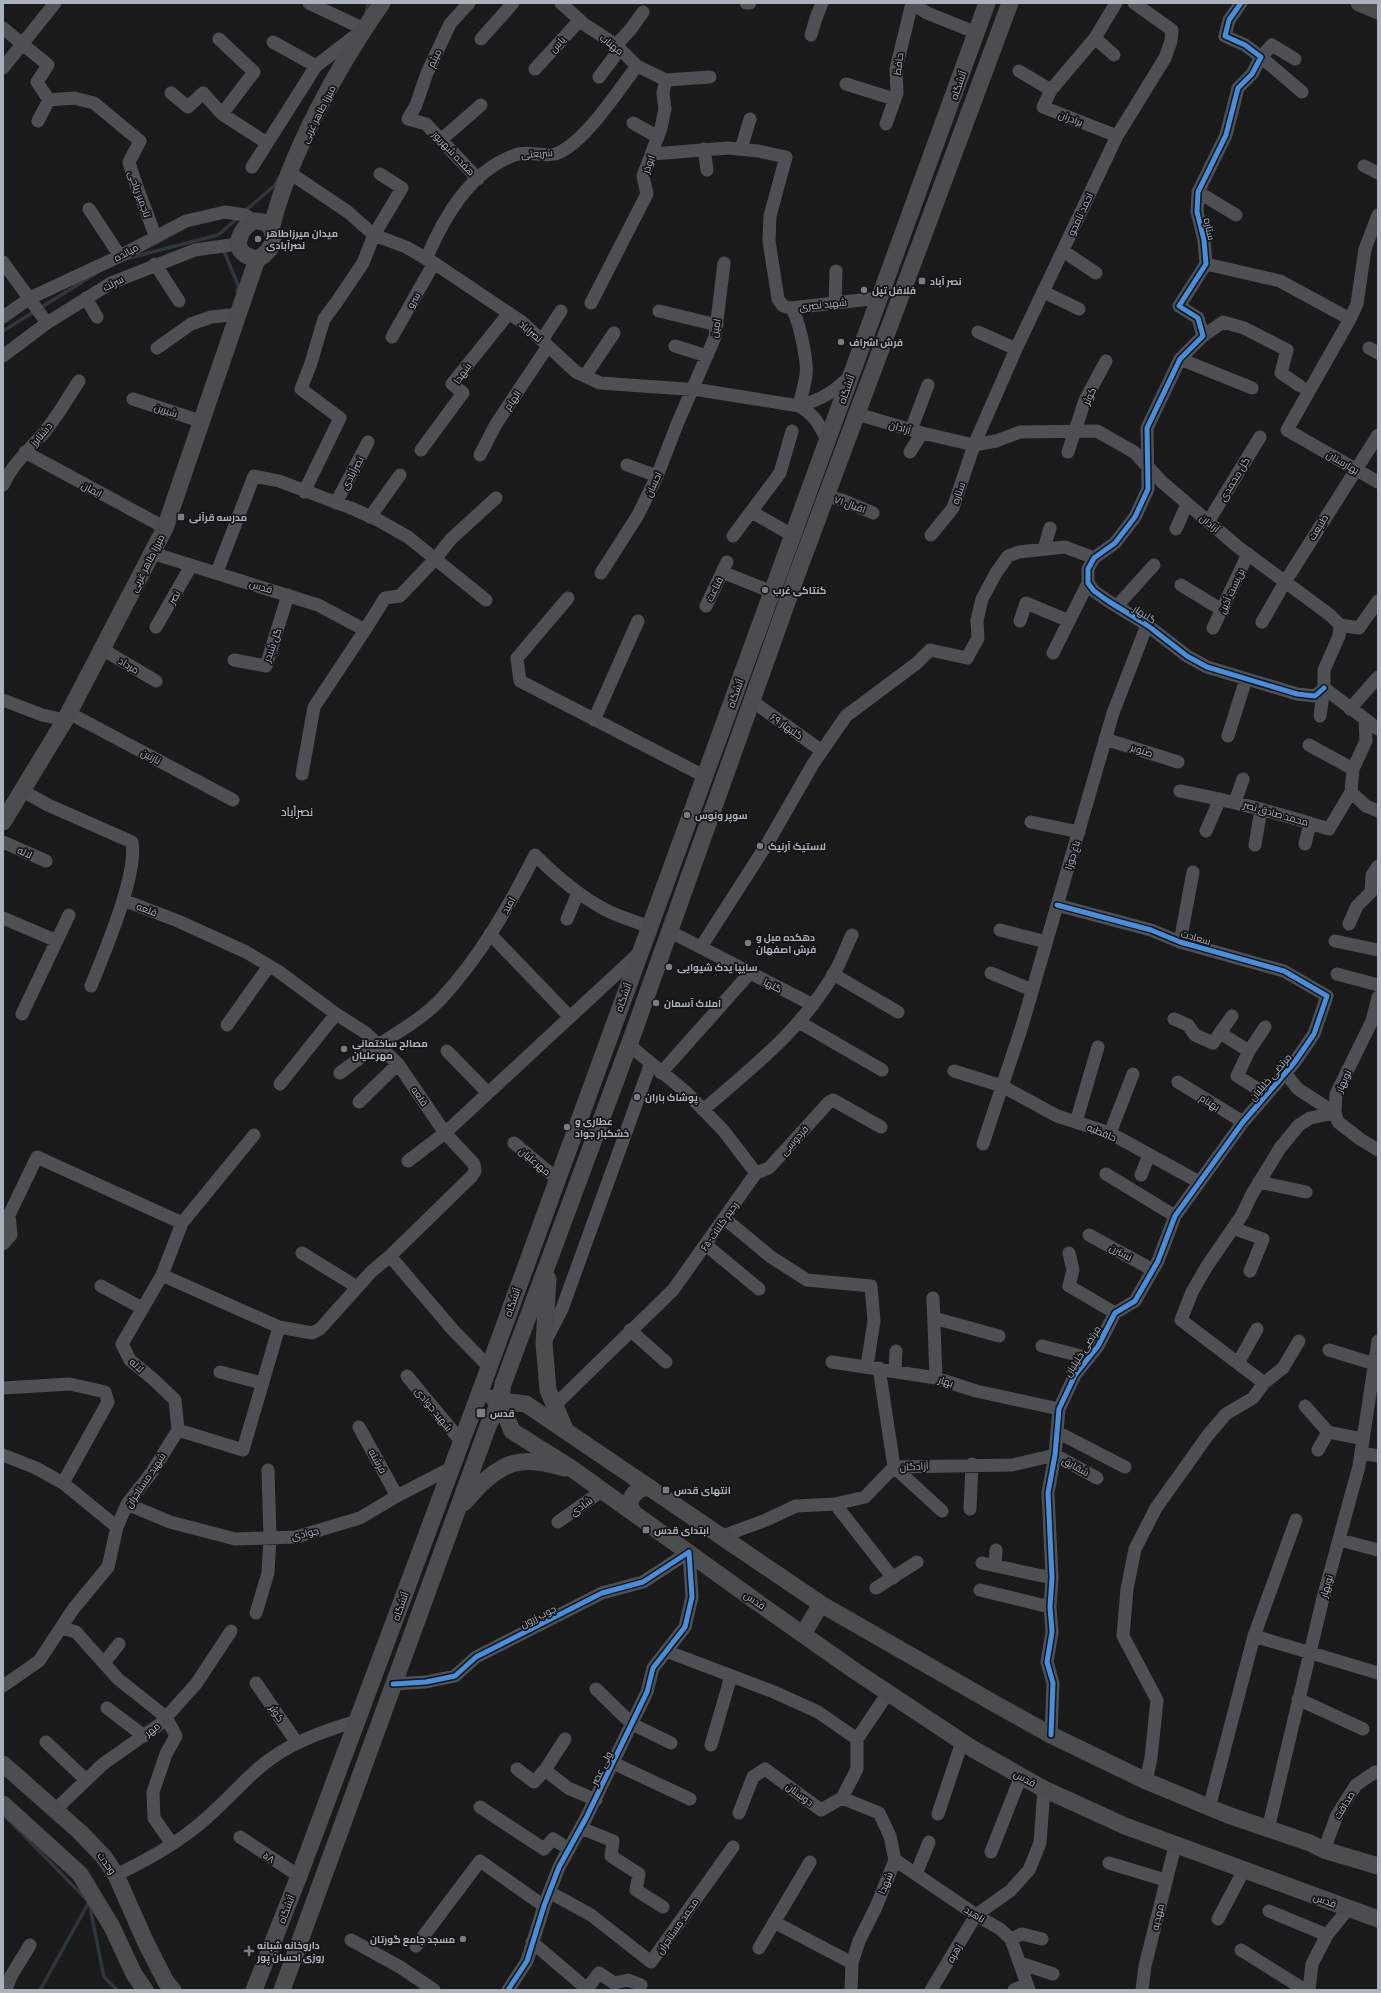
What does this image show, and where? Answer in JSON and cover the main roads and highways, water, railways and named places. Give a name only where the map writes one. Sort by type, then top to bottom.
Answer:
[{"type":"main road","name":"میرزا طاهر غربی","points":[[364,29],[372,3]]},
{"type":"main road","name":"میرزا طاهر غربی","points":[[3,822],[67,716],[165,528],[200,421],[239,314],[248,284],[246,252],[270,251],[273,243],[254,220],[278,201],[310,124],[364,29],[382,3]]},
{"type":"main road","name":"آتشگاه","points":[[254,1990],[299,1876],[480,1392],[488,1366],[639,953],[988,3]]},
{"type":"main road","name":"آتشگاه","points":[[282,1990],[456,1512],[488,1426],[500,1401],[503,1384],[630,1045],[669,931],[826,496],[1010,3]]},
{"type":"main road","points":[[1359,3],[1378,11]]},
{"type":"main road","points":[[246,252],[242,232],[247,225],[254,220]]},
{"type":"main road","points":[[712,755],[730,762]]},
{"type":"main road","points":[[549,1260],[544,1343],[548,1390],[565,1429]]},
{"type":"main road","points":[[480,1392],[500,1401],[526,1404],[565,1429],[720,1537],[821,1604],[1051,1735],[1146,1781],[1209,1808],[1310,1843],[1324,1850],[1378,1866]]},
{"type":"main road","name":"قدس","points":[[500,1401],[512,1431],[603,1490],[803,1634],[962,1742],[1044,1789],[1125,1826],[1175,1846],[1378,1920]]},
{"type":"main road","points":[[456,1512],[475,1489],[497,1471],[520,1462],[547,1463],[574,1470]]},
{"type":"main road","points":[[633,1512],[629,1504],[632,1495],[640,1488],[649,1487]]},
{"type":"main road","points":[[803,1634],[821,1604]]},
{"type":"main road","name":"وحدت","points":[[4,1766],[92,1844],[104,1857],[116,1875],[146,1943],[166,1982],[172,1990]]},
{"type":"main road","points":[[3,1804],[80,1874],[112,1927],[134,1974],[145,1990]]},
{"type":"waterway","points":[[366,14],[368,3]]},
{"type":"waterway","points":[[245,211],[275,185],[280,176]]},
{"type":"waterway","points":[[125,259],[218,235],[238,218]]},
{"type":"waterway","points":[[223,249],[239,287],[237,291]]},
{"type":"waterway","points":[[3,331],[95,274]]},
{"type":"waterway","points":[[7,1818],[89,1902],[104,1977],[117,1990]]},
{"type":"waterway","points":[[40,1990],[89,1902]]},
{"type":"place","name":"میدان میرزاطاهر نصرآبادی","points":[[258,239]]},
{"type":"place","name":"نصر آباد","points":[[922,281]]},
{"type":"place","name":"فلافل تپل","points":[[864,290]]},
{"type":"place","name":"فرش اشراف","points":[[841,342]]},
{"type":"place","name":"مدرسه قرآنی","points":[[181,517]]},
{"type":"place","name":"کنتاکی غرب","points":[[765,590]]},
{"type":"place","name":"سوپر ونوس","points":[[687,815]]},
{"type":"place","name":"لاستیک آرنیک","points":[[760,846]]},
{"type":"place","name":"دهکده مبل و فرش اصفهان","points":[[748,943]]},
{"type":"place","name":"سایپا یدک شیوایی","points":[[669,967]]},
{"type":"place","name":"املاک آسمان","points":[[656,1003]]},
{"type":"place","name":"مصالح ساختمانی مهرعلیان","points":[[344,1049]]},
{"type":"place","name":"پوشاک باران","points":[[637,1097]]},
{"type":"place","name":"عطاری و خشکبار جواد","points":[[567,1127]]},
{"type":"place","name":"قدس","points":[[481,1413]]},
{"type":"place","name":"انتهای قدس","points":[[666,1490]]},
{"type":"place","name":"ابتدای قدس","points":[[646,1530]]},
{"type":"place","name":"مسجد جامع گورتان","points":[[463,1939]]},
{"type":"place","name":"داروخانه شبانه روزی احسان پور","points":[[249,1951]]},
{"type":"district","name":"نصرآباد","points":[[297,811]]}]
